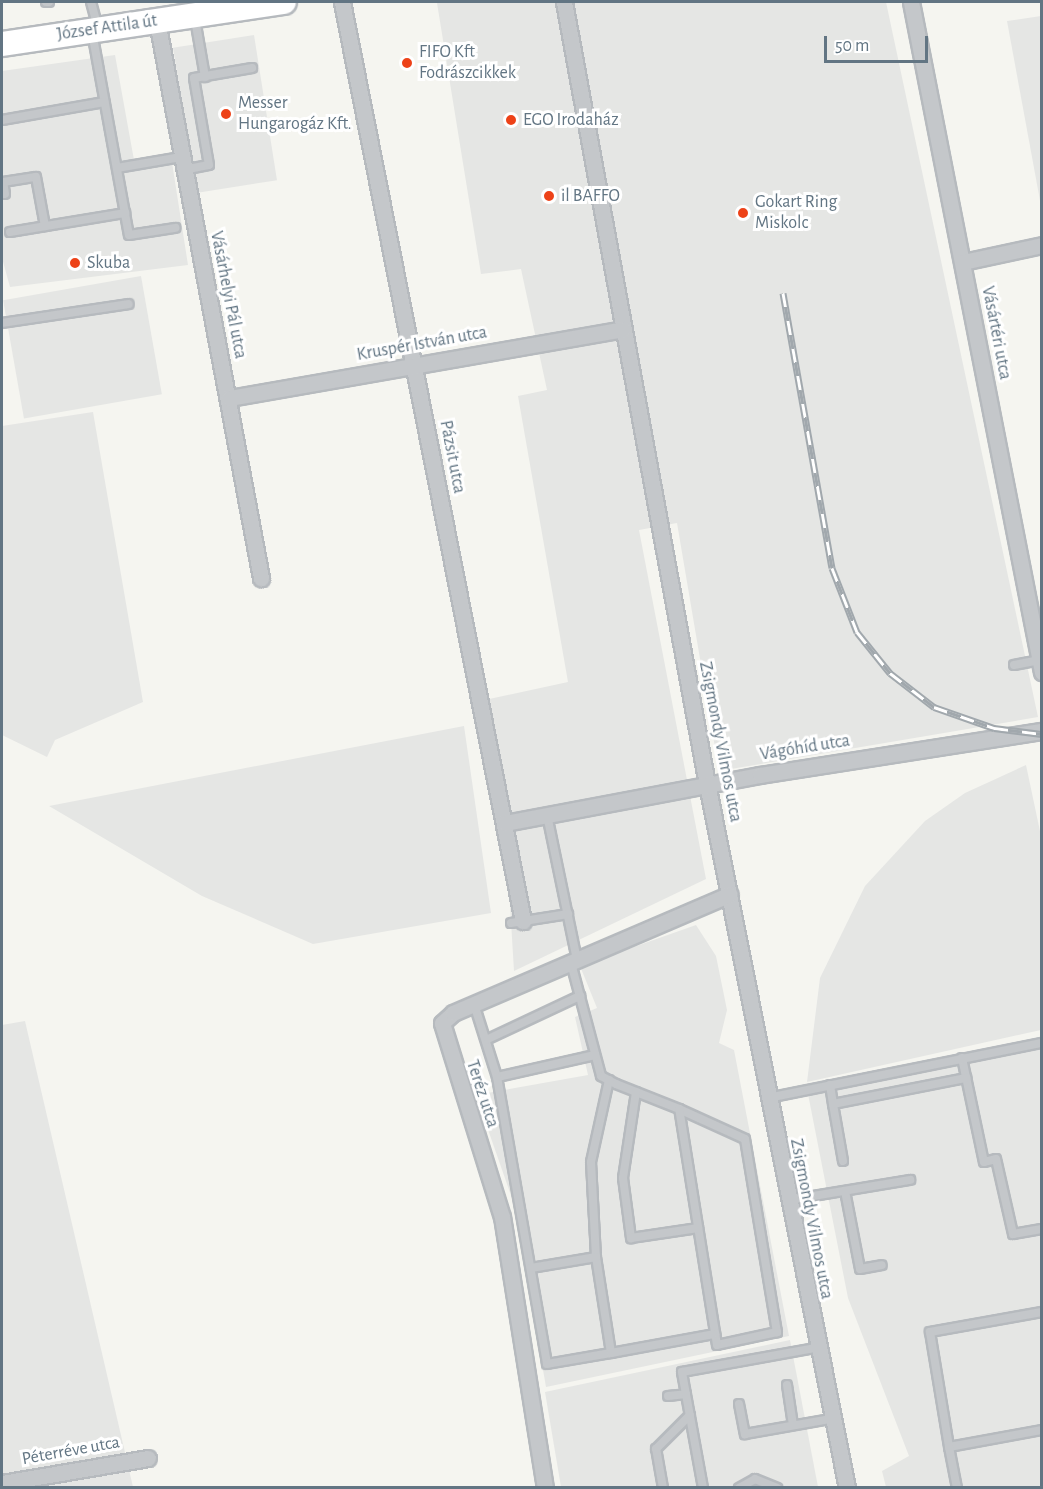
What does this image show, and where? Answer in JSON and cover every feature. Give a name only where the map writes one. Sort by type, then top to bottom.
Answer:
[{"type":"main road","name":"József Attila út","points":[[2,44],[157,21],[193,8],[284,2]]},
{"type":"street","name":"Pázsit utca","points":[[342,2],[505,823],[517,922]]},
{"type":"street","name":"Zsigmondy Vilmos utca","points":[[564,2],[707,784],[830,1419],[847,1488]]},
{"type":"street","name":"Vásártéri utca","points":[[911,2],[1040,666]]},
{"type":"street","name":"Vásárhelyi Pál utca","points":[[157,21],[261,578]]},
{"type":"street","points":[[963,262],[1041,245]]},
{"type":"street","name":"Kruspér István utca","points":[[229,398],[623,329]]},
{"type":"street","name":"Vágóhíd utca","points":[[505,823],[707,784],[1041,731]]},
{"type":"street","name":"Teréz utca","points":[[545,1488],[502,1217],[441,1030],[453,1013],[730,894]]},
{"type":"street","name":"Péterréve utca","points":[[2,1483],[148,1458]]},
{"type":"lane","points":[[91,2],[105,102],[129,235],[176,228]]},
{"type":"lane","points":[[193,8],[204,76]]},
{"type":"lane","points":[[117,168],[182,163],[209,165],[194,78],[252,68]]},
{"type":"lane","points":[[2,120],[105,102]]},
{"type":"lane","points":[[5,194],[3,182],[36,177],[45,226]]},
{"type":"lane","points":[[10,232],[125,213]]},
{"type":"lane","points":[[2,323],[129,304]]},
{"type":"lane","points":[[1014,665],[1040,666]]},
{"type":"lane","points":[[547,815],[568,914],[580,996],[601,1076],[679,1109],[745,1139],[777,1332],[717,1345],[679,1109]]},
{"type":"lane","points":[[517,922],[568,914]]},
{"type":"lane","points":[[488,1039],[580,996]]},
{"type":"lane","points":[[474,1004],[488,1039],[496,1077],[547,1364],[715,1334]]},
{"type":"lane","points":[[768,1098],[1041,1042]]},
{"type":"lane","points":[[496,1077],[595,1055]]},
{"type":"lane","points":[[962,1058],[984,1162],[996,1160],[1013,1234],[1041,1229]]},
{"type":"lane","points":[[833,1104],[966,1078]]},
{"type":"lane","points":[[609,1080],[591,1162],[596,1257],[611,1353]]},
{"type":"lane","points":[[830,1085],[843,1161]]},
{"type":"lane","points":[[636,1092],[623,1178],[631,1238],[698,1228]]},
{"type":"lane","points":[[787,1200],[910,1180]]},
{"type":"lane","points":[[845,1191],[860,1269],[882,1265]]},
{"type":"lane","points":[[531,1268],[596,1257]]},
{"type":"lane","points":[[957,1488],[930,1332],[1041,1312]]},
{"type":"lane","points":[[703,1488],[682,1372],[816,1348]]},
{"type":"lane","points":[[787,1385],[793,1425]]},
{"type":"lane","points":[[668,1396],[686,1394]]},
{"type":"lane","points":[[739,1404],[745,1434],[830,1419]]},
{"type":"lane","points":[[663,1488],[656,1449],[690,1415]]},
{"type":"lane","points":[[950,1447],[1041,1430]]},
{"type":"lane","points":[[739,1488],[755,1479],[777,1488]]},
{"type":"shaded area","points":[[886,2],[1038,717],[719,771],[677,523],[639,530],[706,879],[514,971],[505,823],[480,701],[568,682],[518,396],[547,390],[521,269],[481,274],[437,3]]},
{"type":"shaded area","points":[[1042,16],[1041,206],[1007,21]]},
{"type":"shaded area","name":"Messer Hungarogáz Kft.","points":[[254,35],[277,180],[196,193],[173,48]]},
{"type":"shaded area","points":[[115,55],[134,160],[171,156],[188,265],[10,287],[2,258],[2,71]]},
{"type":"shaded area","points":[[141,276],[162,394],[24,418],[3,300]]},
{"type":"shaded area","points":[[93,412],[143,702],[55,740],[47,757],[2,735],[2,426]]},
{"type":"shaded area","points":[[464,726],[491,913],[313,944],[202,896],[49,806]]},
{"type":"shaded area","points":[[1026,765],[1041,836],[1041,1030],[807,1082],[820,978],[865,886],[925,821],[965,793]]},
{"type":"shaded area","points":[[696,925],[716,956],[727,1010],[719,1043],[734,1050],[789,1336],[546,1387],[515,1207],[476,1095],[588,1075],[575,1017],[597,1008],[580,966]]},
{"type":"shaded area","points":[[25,1021],[133,1487],[2,1488],[2,1025]]},
{"type":"shaded area","points":[[1041,1047],[1041,1487],[886,1487],[882,1471],[909,1456],[848,1298],[808,1094]]},
{"type":"shaded area","points":[[790,1340],[818,1487],[561,1487],[545,1392]]},
{"type":"railway","points":[[783,293],[832,568],[857,632],[890,673],[934,707],[994,728],[1042,734]]},
{"type":"place","name":"FIFO Kft Fodrászcikkek","points":[[407,63]]},
{"type":"place","name":"Messer Hungarogáz Kft.","points":[[226,114]]},
{"type":"place","name":"EGO Irodaház","points":[[511,120]]},
{"type":"place","name":"il BAFFO","points":[[549,196]]},
{"type":"place","name":"Gokart Ring Miskolc","points":[[743,213]]},
{"type":"place","name":"Skuba","points":[[75,263]]}]
